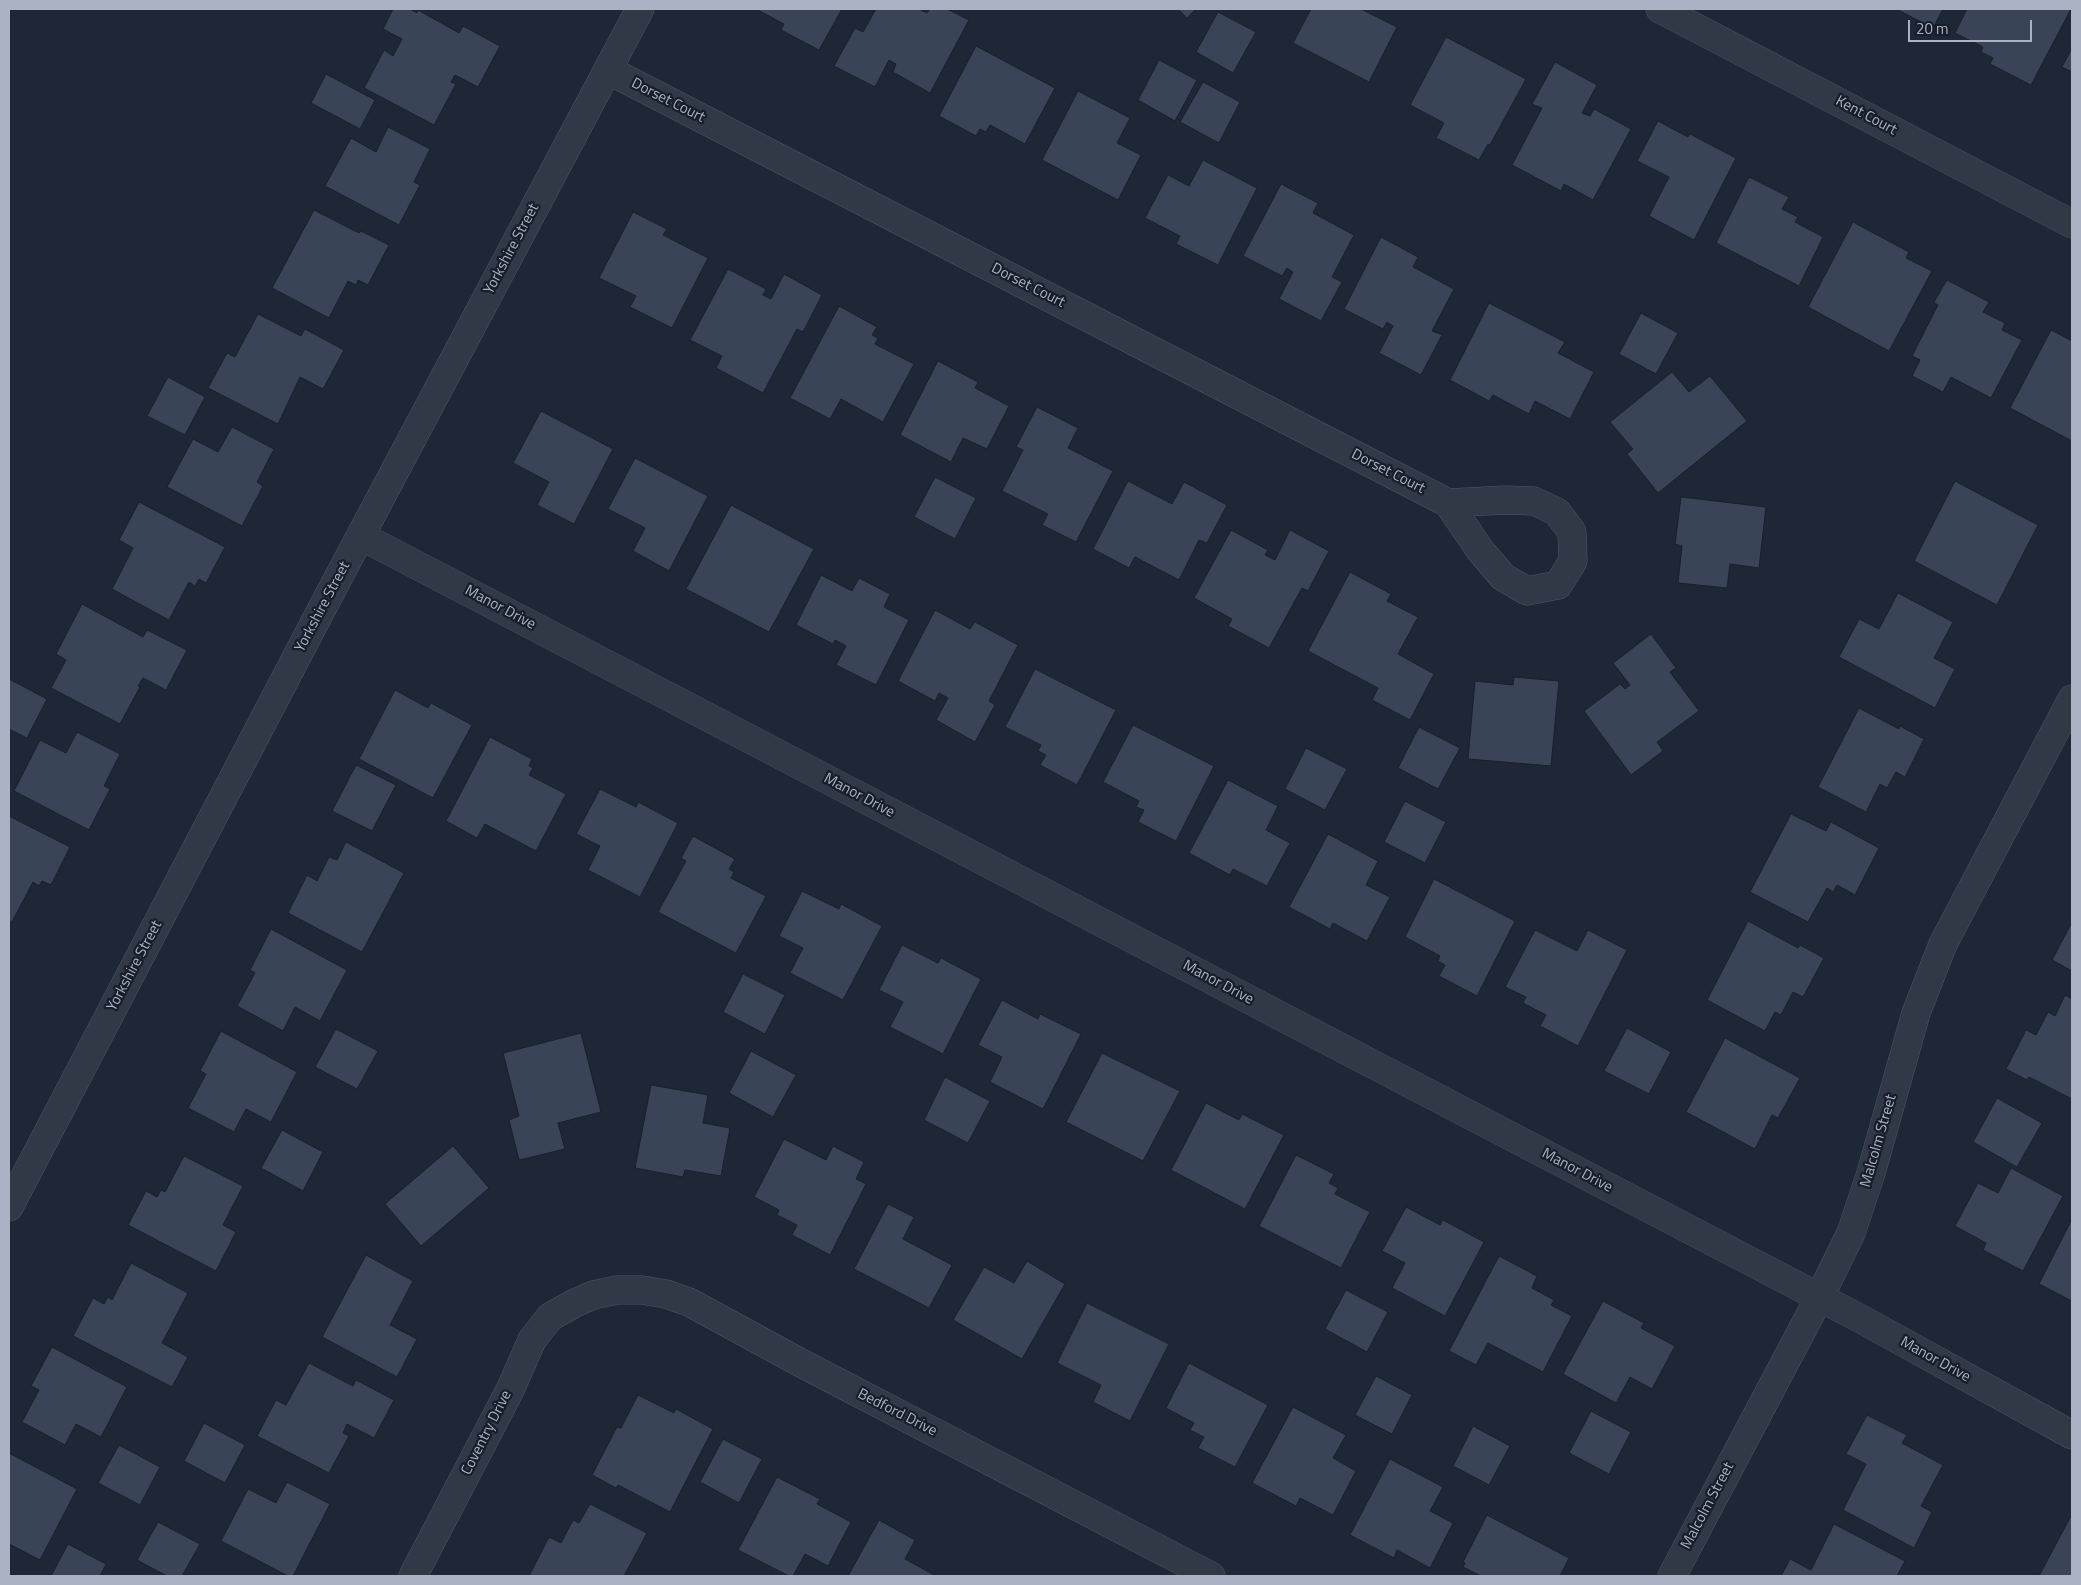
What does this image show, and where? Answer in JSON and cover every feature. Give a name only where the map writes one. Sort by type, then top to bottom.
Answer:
[{"type":"street","name":"Yorkshire Street","points":[[9,1207],[640,9]]},
{"type":"street","name":"Kent Court","points":[[1660,9],[2072,224]]},
{"type":"street","name":"Dorset Court","points":[[608,70],[1448,503],[1480,550],[1503,577],[1527,591],[1558,585],[1573,561],[1572,532],[1557,512],[1534,501],[1506,500],[1448,503]]},
{"type":"street","name":"Manor Drive","points":[[361,536],[1860,1319],[2072,1435]]},
{"type":"street","name":"Malcolm Street","points":[[1672,1576],[1819,1298],[1851,1233],[1871,1173],[1916,1013],[1943,944],[2072,699]]},
{"type":"street","name":"Bedford Drive","points":[[575,1303],[594,1295],[617,1290],[642,1290],[666,1294],[689,1302],[801,1363],[1211,1576]]},
{"type":"street","name":"Coventry Drive","points":[[414,1576],[511,1388],[532,1340],[550,1317],[575,1303]]},
{"type":"building","points":[[393,9],[410,9],[417,13],[418,10],[459,33],[463,26],[500,46],[478,87],[455,75],[451,82],[456,84],[434,125],[364,88],[384,50],[393,56],[402,39],[383,29]]},
{"type":"building","points":[[756,9],[842,9],[819,50],[781,30],[784,24]]},
{"type":"building","points":[[876,9],[919,9],[927,13],[930,9],[947,9],[969,20],[930,93],[893,72],[896,64],[889,60],[875,87],[834,66],[855,28],[863,32]]},
{"type":"building","points":[[1178,9],[1196,9],[1187,18]]},
{"type":"building","points":[[1311,9],[1361,9],[1397,27],[1369,82],[1293,43]]},
{"type":"building","points":[[1896,9],[1943,9],[1933,28]]},
{"type":"building","points":[[1967,9],[2071,9],[2031,85],[1990,64],[1993,58],[1981,52],[1983,47],[1955,33]]},
{"type":"building","points":[[1218,12],[1256,32],[1233,73],[1196,52]]},
{"type":"building","points":[[1446,37],[1526,79],[1490,145],[1488,144],[1479,160],[1436,138],[1444,123],[1410,105]]},
{"type":"building","points":[[976,46],[1055,88],[1025,144],[990,125],[986,132],[980,129],[976,136],[939,116]]},
{"type":"building","points":[[2072,48],[2072,72],[2062,67]]},
{"type":"building","points":[[1159,60],[1197,80],[1175,121],[1138,100]]},
{"type":"building","points":[[1555,62],[1597,85],[1582,113],[1590,116],[1594,109],[1631,129],[1593,200],[1564,184],[1561,191],[1512,165],[1542,108],[1532,104]]},
{"type":"building","points":[[326,74],[375,100],[360,129],[311,103]]},
{"type":"building","points":[[1203,82],[1240,102],[1219,143],[1180,122]]},
{"type":"building","points":[[1078,91],[1130,118],[1117,143],[1141,155],[1118,200],[1042,160]]},
{"type":"building","points":[[1658,121],[1688,137],[1690,134],[1736,158],[1694,240],[1649,216],[1669,177],[1637,161]]},
{"type":"building","points":[[388,127],[430,149],[414,182],[420,185],[399,225],[325,186],[351,138],[376,152]]},
{"type":"building","points":[[1203,160],[1257,188],[1218,265],[1176,244],[1180,236],[1145,218],[1168,175],[1189,186]]},
{"type":"building","points":[[1749,177],[1789,197],[1782,209],[1798,217],[1795,222],[1823,237],[1799,286],[1716,243]]},
{"type":"building","points":[[1281,184],[1318,203],[1313,213],[1354,235],[1332,277],[1342,282],[1321,321],[1279,299],[1293,272],[1287,268],[1282,276],[1243,256]]},
{"type":"building","points":[[314,210],[359,233],[361,231],[389,245],[368,285],[358,280],[356,285],[348,281],[329,318],[272,288]]},
{"type":"building","points":[[633,212],[667,229],[663,235],[708,258],[672,328],[630,307],[636,296],[599,278]]},
{"type":"building","points":[[1853,222],[1909,252],[1906,258],[1932,271],[1889,351],[1808,307]]},
{"type":"building","points":[[1381,237],[1418,257],[1413,267],[1454,289],[1432,331],[1442,335],[1421,375],[1379,353],[1393,326],[1387,322],[1383,329],[1344,309]]},
{"type":"building","points":[[728,269],[766,289],[763,295],[771,299],[784,274],[822,295],[803,332],[797,329],[763,393],[716,368],[722,356],[690,340]]},
{"type":"building","points":[[1947,280],[1989,302],[1983,312],[2005,323],[2002,330],[2022,340],[1991,398],[1951,377],[1943,392],[1912,376],[1920,360],[1912,356],[1938,305],[1934,302]]},
{"type":"building","points":[[1489,303],[1565,342],[1558,353],[1594,372],[1570,419],[1535,401],[1529,414],[1493,395],[1489,401],[1450,380]]},
{"type":"building","points":[[839,306],[877,327],[872,335],[878,338],[875,344],[914,364],[883,422],[841,399],[830,419],[790,398]]},
{"type":"building","points":[[1641,313],[1678,333],[1656,374],[1619,354]]},
{"type":"building","points":[[258,314],[301,336],[305,329],[344,350],[323,389],[300,377],[278,424],[208,388],[227,353],[235,357]]},
{"type":"building","points":[[2051,330],[2072,341],[2072,441],[2010,408]]},
{"type":"building","points":[[938,361],[978,382],[975,388],[1009,406],[987,449],[963,438],[951,462],[900,435]]},
{"type":"building","points":[[1672,372],[1689,392],[1710,376],[1747,421],[1658,493],[1627,454],[1633,449],[1610,422]]},
{"type":"building","points":[[168,377],[205,397],[185,435],[147,416]]},
{"type":"building","points":[[1037,407],[1078,428],[1068,448],[1113,471],[1076,542],[1042,525],[1048,514],[1002,491],[1023,450],[1016,447]]},
{"type":"building","points":[[541,411],[613,449],[574,524],[537,505],[549,482],[513,463]]},
{"type":"building","points":[[232,427],[274,449],[257,482],[263,486],[242,526],[167,487],[193,439],[218,452]]},
{"type":"building","points":[[635,458],[708,496],[669,571],[633,551],[645,528],[608,509]]},
{"type":"building","points":[[935,477],[976,498],[955,539],[914,517]]},
{"type":"building","points":[[1128,481],[1172,504],[1184,482],[1227,505],[1207,543],[1199,540],[1179,580],[1135,557],[1129,568],[1093,549]]},
{"type":"building","points":[[1955,481],[2038,525],[1997,605],[1914,561]]},
{"type":"building","points":[[1681,497],[1766,507],[1759,568],[1730,564],[1727,588],[1678,583],[1682,546],[1675,544]]},
{"type":"building","points":[[139,502],[225,547],[206,583],[199,579],[195,586],[189,582],[169,620],[112,589],[133,548],[119,540]]},
{"type":"building","points":[[731,505],[814,549],[769,632],[686,589]]},
{"type":"building","points":[[1231,530],[1268,550],[1265,555],[1275,560],[1290,530],[1329,551],[1308,591],[1302,588],[1269,648],[1228,626],[1232,619],[1194,598]]},
{"type":"building","points":[[1350,572],[1391,594],[1387,601],[1418,617],[1398,654],[1434,674],[1410,720],[1372,700],[1378,688],[1308,651]]},
{"type":"building","points":[[821,575],[852,591],[859,578],[890,594],[884,607],[909,620],[876,685],[836,665],[846,646],[835,640],[833,644],[796,625]]},
{"type":"building","points":[[1898,593],[1953,622],[1934,658],[1955,669],[1935,708],[1839,657],[1859,619],[1879,629]]},
{"type":"building","points":[[82,604],[143,637],[147,630],[187,650],[166,690],[143,678],[120,724],[51,688],[66,660],[56,654]]},
{"type":"building","points":[[935,610],[970,629],[975,622],[1018,645],[989,701],[995,705],[975,742],[936,720],[948,698],[939,693],[935,701],[898,681]]},
{"type":"building","points":[[1651,634],[1676,668],[1670,672],[1699,711],[1657,742],[1663,751],[1631,775],[1584,711],[1620,684],[1625,689],[1630,685],[1613,663]]},
{"type":"building","points":[[1035,669],[1116,710],[1077,785],[1040,765],[1046,755],[1038,751],[1041,745],[1005,727]]},
{"type":"building","points":[[1514,677],[1559,681],[1551,766],[1468,759],[1475,681],[1513,685]]},
{"type":"building","points":[[9,679],[47,699],[27,738],[9,729]]},
{"type":"building","points":[[395,690],[428,708],[431,703],[472,725],[433,798],[359,759]]},
{"type":"building","points":[[1859,708],[1899,729],[1900,726],[1924,739],[1905,777],[1896,772],[1887,788],[1880,784],[1866,812],[1818,787]]},
{"type":"building","points":[[1133,725],[1214,766],[1176,841],[1138,822],[1144,810],[1136,807],[1139,801],[1103,782]]},
{"type":"building","points":[[1419,727],[1460,748],[1438,789],[1398,768]]},
{"type":"building","points":[[77,732],[120,754],[104,786],[110,789],[89,830],[14,791],[40,740],[66,753]]},
{"type":"building","points":[[490,737],[532,759],[529,766],[533,768],[529,775],[566,794],[536,851],[485,824],[477,838],[446,821]]},
{"type":"building","points":[[1306,748],[1347,769],[1325,810],[1285,789]]},
{"type":"building","points":[[356,765],[396,785],[372,831],[332,811]]},
{"type":"building","points":[[1228,780],[1278,806],[1266,830],[1290,843],[1267,886],[1233,869],[1230,875],[1189,853]]},
{"type":"building","points":[[600,789],[636,807],[638,802],[678,823],[640,897],[588,870],[600,846],[576,834]]},
{"type":"building","points":[[1405,801],[1446,822],[1425,863],[1384,842]]},
{"type":"building","points":[[1791,814],[1826,831],[1831,822],[1879,848],[1855,895],[1837,885],[1833,892],[1827,888],[1808,922],[1750,892]]},
{"type":"building","points":[[9,816],[70,847],[51,885],[42,881],[39,886],[33,882],[12,922],[9,920]]},
{"type":"building","points":[[1328,834],[1378,861],[1366,885],[1390,897],[1367,941],[1333,923],[1330,929],[1289,907]]},
{"type":"building","points":[[693,836],[735,859],[729,869],[734,872],[731,878],[766,896],[736,953],[658,912],[686,861],[681,858]]},
{"type":"building","points":[[346,842],[404,873],[362,952],[288,913],[307,875],[317,881],[329,857],[337,860]]},
{"type":"building","points":[[1434,879],[1515,921],[1477,996],[1439,976],[1445,965],[1438,961],[1440,956],[1405,937]]},
{"type":"building","points":[[802,891],[839,909],[841,904],[882,926],[843,1000],[790,973],[803,948],[779,936]]},
{"type":"building","points":[[1748,921],[1798,948],[1800,945],[1824,958],[1803,997],[1793,992],[1781,1015],[1775,1012],[1765,1031],[1707,1000]]},
{"type":"building","points":[[2072,922],[2072,971],[2052,960]]},
{"type":"building","points":[[271,929],[347,970],[320,1021],[295,1007],[283,1031],[237,1006],[255,973],[250,970]]},
{"type":"building","points":[[1535,930],[1577,951],[1588,930],[1627,950],[1578,1046],[1540,1026],[1546,1015],[1523,1003],[1526,997],[1505,987]]},
{"type":"building","points":[[902,945],[938,963],[941,958],[981,979],[943,1054],[890,1027],[903,1002],[879,990]]},
{"type":"building","points":[[743,974],[785,995],[765,1034],[723,1012]]},
{"type":"building","points":[[2065,995],[2072,999],[2072,1099],[2029,1077],[2027,1080],[2006,1069],[2026,1030],[2036,1035],[2048,1012],[2055,1016]]},
{"type":"building","points":[[1002,1000],[1038,1019],[1040,1014],[1081,1034],[1043,1109],[990,1082],[1002,1057],[978,1045]]},
{"type":"building","points":[[1627,1028],[1671,1052],[1649,1094],[1604,1071]]},
{"type":"building","points":[[336,1029],[378,1051],[357,1089],[315,1067]]},
{"type":"building","points":[[221,1031],[297,1072],[271,1122],[246,1109],[234,1132],[188,1108],[206,1074],[200,1071]]},
{"type":"building","points":[[581,1033],[601,1112],[558,1123],[565,1149],[519,1160],[509,1120],[519,1116],[503,1053]]},
{"type":"building","points":[[1725,1038],[1800,1078],[1778,1118],[1772,1115],[1755,1149],[1686,1112]]},
{"type":"building","points":[[751,1051],[796,1075],[773,1117],[729,1093]]},
{"type":"building","points":[[1102,1053],[1180,1091],[1143,1161],[1066,1122]]},
{"type":"building","points":[[945,1077],[990,1101],[968,1143],[924,1120]]},
{"type":"building","points":[[651,1085],[708,1095],[703,1123],[730,1128],[721,1176],[685,1170],[683,1177],[635,1168]]},
{"type":"building","points":[[1997,1098],[2042,1123],[2017,1167],[1973,1142]]},
{"type":"building","points":[[1206,1103],[1239,1120],[1242,1114],[1284,1135],[1245,1209],[1171,1170]]},
{"type":"building","points":[[282,1130],[323,1152],[303,1191],[261,1168]]},
{"type":"building","points":[[784,1139],[826,1160],[833,1146],[864,1162],[856,1179],[866,1184],[830,1255],[792,1235],[797,1225],[777,1215],[779,1210],[754,1197]]},
{"type":"building","points":[[453,1146],[489,1188],[421,1246],[385,1204]]},
{"type":"building","points":[[1296,1155],[1334,1174],[1329,1183],[1338,1188],[1335,1194],[1370,1212],[1341,1268],[1259,1226]]},
{"type":"building","points":[[184,1156],[243,1186],[223,1225],[236,1232],[216,1271],[128,1225],[146,1191],[157,1197],[161,1190],[165,1192]]},
{"type":"building","points":[[2011,1168],[2063,1196],[2023,1271],[1983,1250],[1986,1243],[1955,1226],[1978,1183],[1998,1193]]},
{"type":"building","points":[[888,1204],[914,1217],[903,1239],[952,1265],[929,1308],[854,1269]]},
{"type":"building","points":[[1406,1207],[1440,1225],[1443,1220],[1484,1242],[1445,1316],[1392,1288],[1405,1263],[1382,1251]]},
{"type":"building","points":[[2072,1219],[2072,1301],[2039,1284]]},
{"type":"building","points":[[366,1255],[413,1281],[390,1325],[417,1339],[397,1377],[322,1337]]},
{"type":"building","points":[[1499,1256],[1537,1276],[1532,1288],[1554,1300],[1551,1305],[1572,1316],[1543,1372],[1488,1343],[1476,1365],[1449,1351]]},
{"type":"building","points":[[1027,1261],[1065,1284],[1022,1359],[953,1320],[984,1267],[1014,1283]]},
{"type":"building","points":[[131,1263],[188,1293],[162,1343],[188,1357],[172,1387],[73,1336],[93,1298],[104,1304],[108,1297],[112,1300]]},
{"type":"building","points":[[1346,1290],[1388,1312],[1367,1352],[1325,1329]]},
{"type":"building","points":[[1603,1301],[1644,1323],[1641,1328],[1675,1346],[1652,1389],[1630,1377],[1616,1403],[1563,1374]]},
{"type":"building","points":[[1087,1303],[1169,1344],[1130,1421],[1093,1402],[1101,1385],[1057,1363]]},
{"type":"building","points":[[52,1347],[127,1387],[101,1437],[76,1424],[65,1445],[22,1422],[39,1390],[31,1386]]},
{"type":"building","points":[[309,1363],[353,1386],[356,1380],[394,1400],[374,1438],[347,1424],[343,1433],[349,1436],[329,1473],[257,1436],[276,1400],[286,1405]]},
{"type":"building","points":[[1189,1363],[1268,1405],[1235,1467],[1198,1448],[1204,1437],[1190,1430],[1194,1423],[1166,1408]]},
{"type":"building","points":[[1376,1376],[1412,1395],[1392,1434],[1355,1415]]},
{"type":"building","points":[[638,1395],[674,1413],[676,1409],[713,1429],[670,1512],[618,1485],[616,1488],[592,1475],[617,1427],[621,1428]]},
{"type":"building","points":[[1293,1407],[1346,1435],[1333,1458],[1356,1471],[1333,1515],[1300,1498],[1296,1506],[1252,1483]]},
{"type":"building","points":[[1591,1411],[1631,1432],[1609,1474],[1569,1453]]},
{"type":"building","points":[[1867,1415],[1907,1435],[1902,1443],[1943,1465],[1921,1506],[1932,1512],[1914,1548],[1843,1510],[1866,1464],[1846,1454]]},
{"type":"building","points":[[204,1423],[245,1445],[225,1483],[184,1461]]},
{"type":"building","points":[[1473,1426],[1510,1446],[1489,1485],[1453,1466]]},
{"type":"building","points":[[723,1439],[762,1459],[739,1503],[700,1482]]},
{"type":"building","points":[[119,1445],[160,1467],[140,1505],[98,1483]]},
{"type":"building","points":[[9,1453],[77,1489],[40,1560],[9,1544]]},
{"type":"building","points":[[1390,1459],[1443,1487],[1430,1511],[1453,1523],[1430,1568],[1397,1550],[1394,1558],[1350,1535]]},
{"type":"building","points":[[777,1477],[820,1499],[817,1504],[851,1522],[828,1566],[805,1554],[793,1576],[789,1576],[738,1550]]},
{"type":"building","points":[[287,1482],[330,1504],[293,1576],[288,1576],[221,1541],[248,1489],[276,1503]]},
{"type":"building","points":[[590,1504],[647,1533],[624,1576],[529,1576],[549,1537],[561,1543],[573,1520],[579,1523]]},
{"type":"building","points":[[2072,1514],[2072,1576],[2039,1576]]},
{"type":"building","points":[[1487,1515],[1569,1558],[1560,1576],[1481,1576],[1463,1567],[1465,1563],[1463,1562]]},
{"type":"building","points":[[879,1520],[915,1540],[905,1559],[936,1576],[848,1576]]},
{"type":"building","points":[[158,1522],[200,1544],[182,1576],[167,1576],[137,1560]]},
{"type":"building","points":[[1834,1524],[1905,1561],[1897,1576],[1781,1576],[1790,1559],[1811,1570]]},
{"type":"building","points":[[68,1544],[106,1564],[100,1576],[51,1576]]}]
